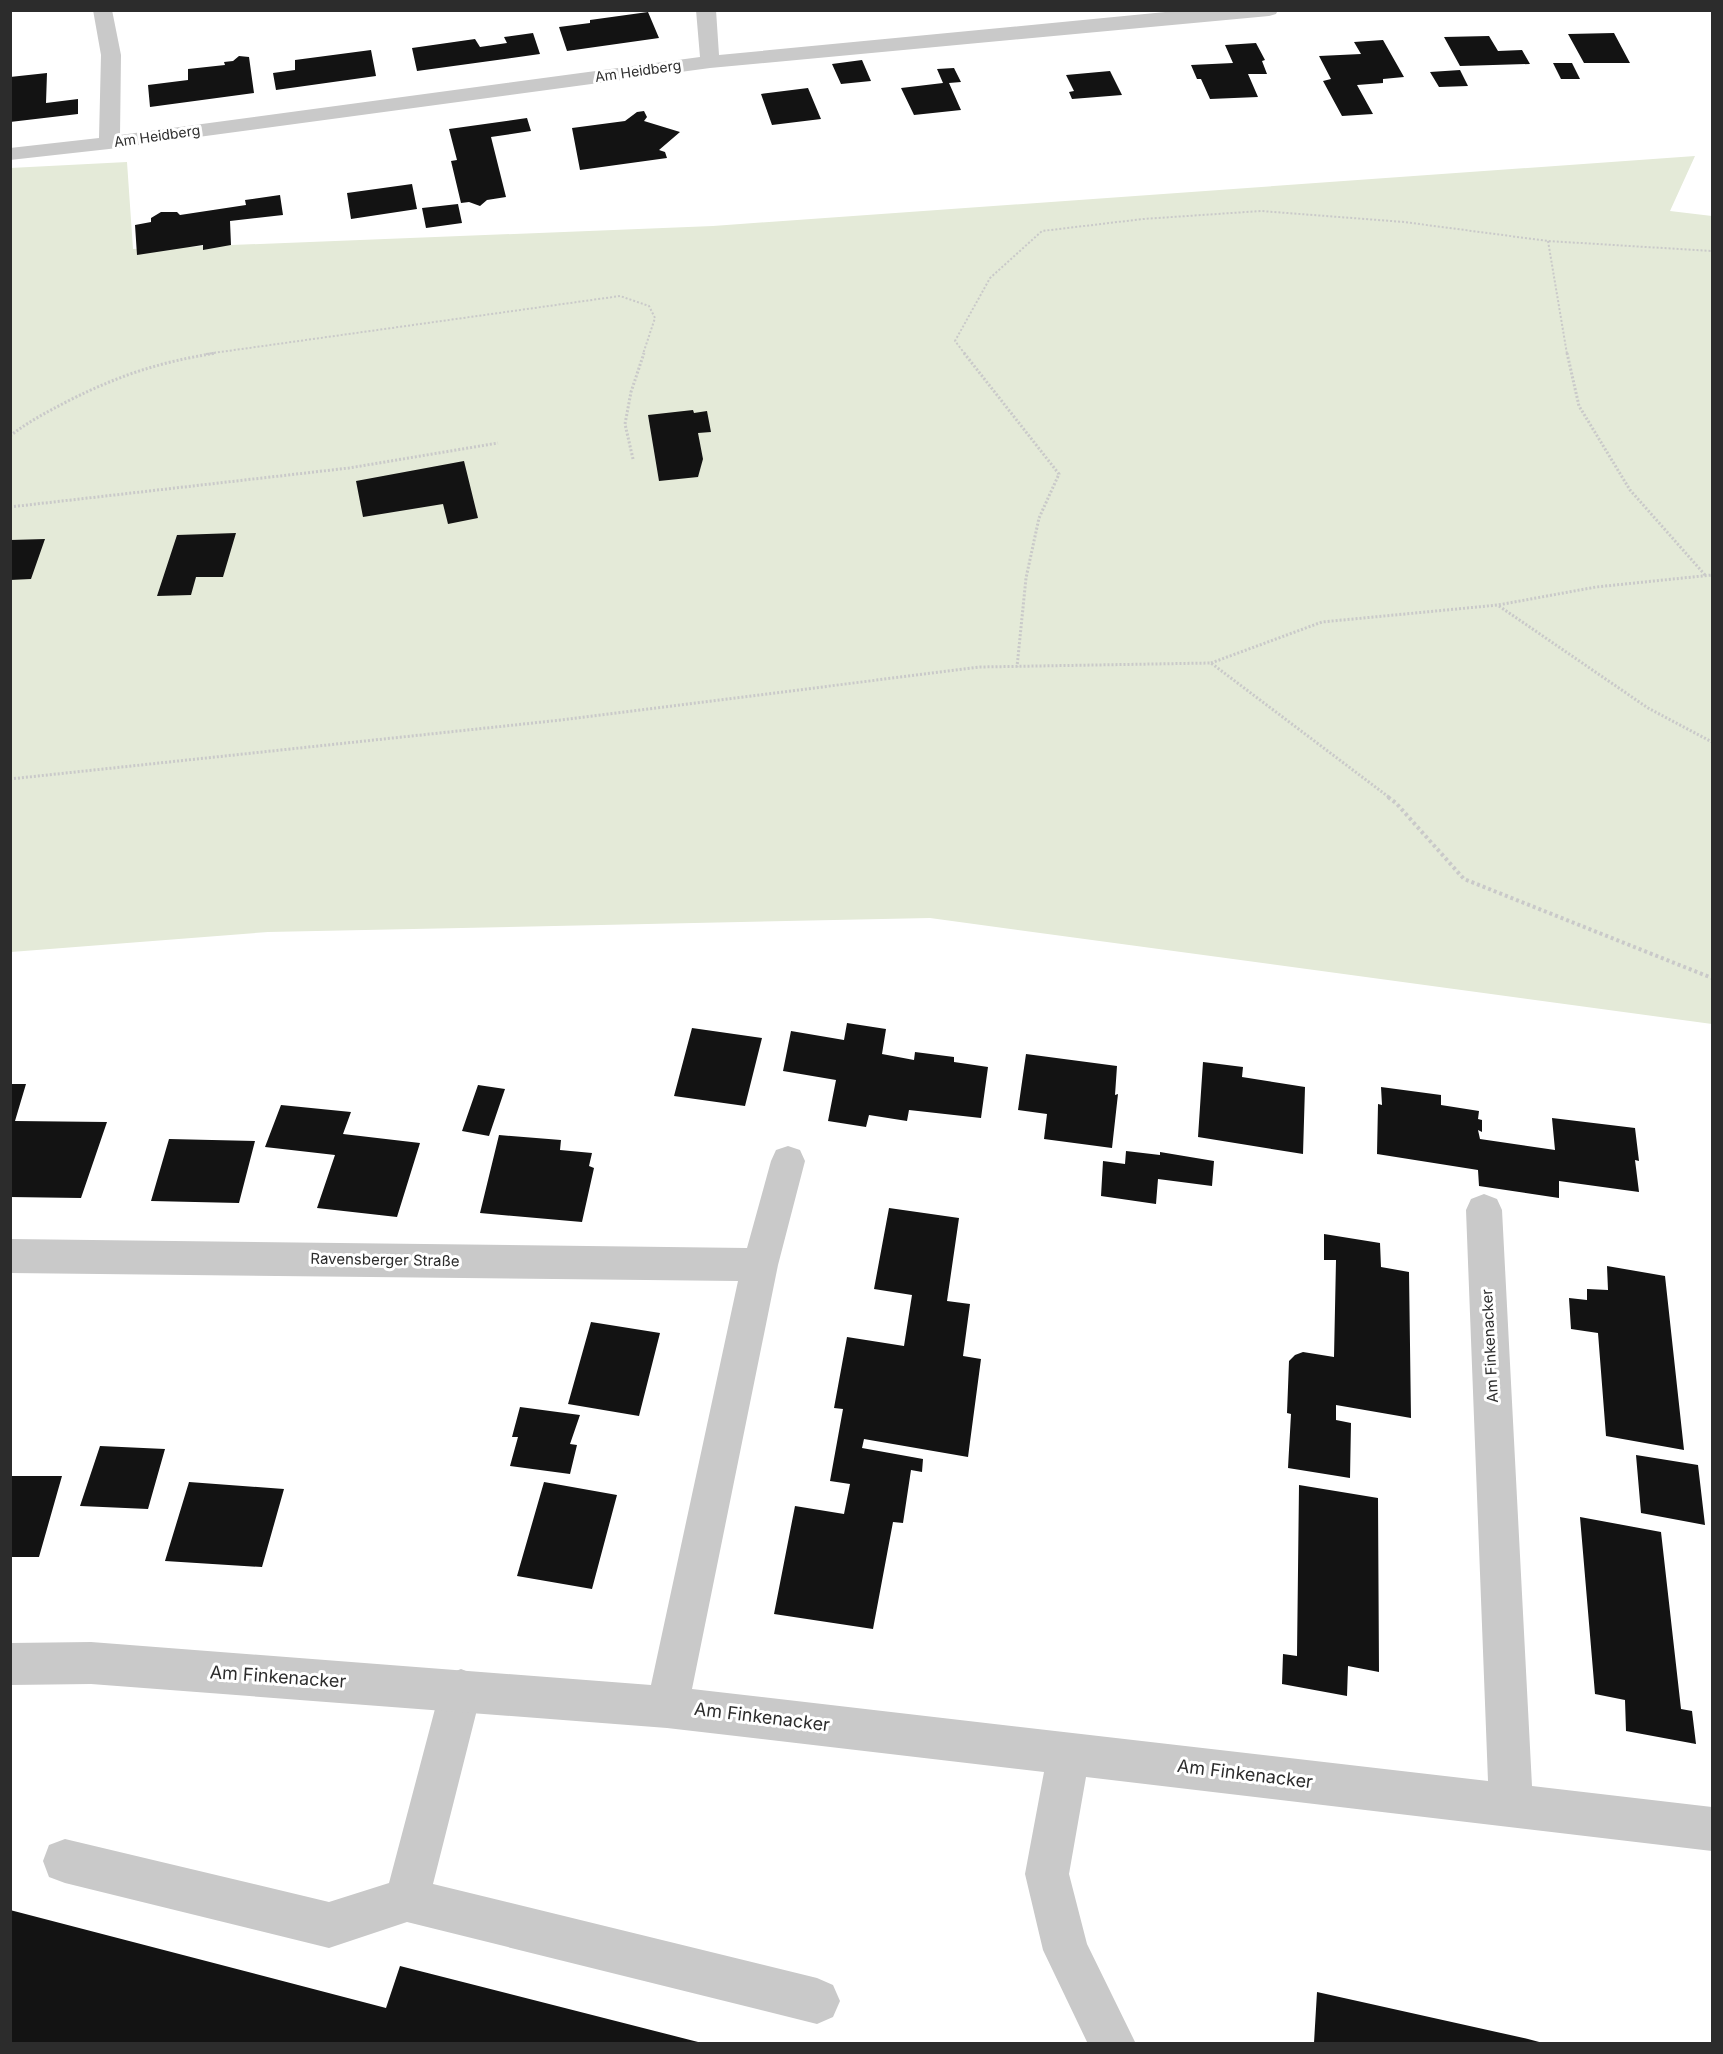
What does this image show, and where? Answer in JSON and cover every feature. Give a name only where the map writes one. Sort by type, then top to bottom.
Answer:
[{"type":"street","points":[[102,10],[111,55],[109,143]]},
{"type":"street","points":[[706,10],[710,62]]},
{"type":"street","name":"Am Heidberg","points":[[10,154],[109,143],[710,62],[1269,10]]},
{"type":"street","points":[[667,1707],[760,1265],[788,1161]]},
{"type":"street","name":"Am Finkenacker","points":[[1484,1210],[1511,1805]]},
{"type":"street","name":"Ravensberger Straße","points":[[10,1256],[760,1265]]},
{"type":"street","name":"Am Finkenacker","points":[[10,1664],[91,1663],[667,1707],[1713,1829]]},
{"type":"street","points":[[407,1900],[461,1690]]},
{"type":"street","points":[[1069,1753],[1047,1874],[1066,1950],[1113,2043]]},
{"type":"street","points":[[65,1861],[329,1925],[407,1900],[817,2001]]},
{"type":"path","points":[[1017,667],[1026,578],[1039,518],[1059,474],[955,341],[990,279],[1042,231],[1143,219],[1261,211],[1404,222],[1548,241],[1713,251]]},
{"type":"path","points":[[1548,241],[1562,332],[1579,406],[1630,490],[1706,576]]},
{"type":"path","points":[[10,436],[27,422],[113,379],[171,360],[620,296],[650,306],[655,318],[631,392],[625,424],[633,459]]},
{"type":"path","points":[[10,507],[349,468],[498,443]]},
{"type":"path","points":[[10,779],[561,720],[980,667],[1211,663],[1322,622],[1498,605],[1596,587],[1713,576]]},
{"type":"path","points":[[1498,605],[1648,708],[1713,742]]},
{"type":"path","points":[[1211,663],[1396,803],[1464,879],[1713,978]]},
{"type":"green space","points":[[1695,156],[1670,211],[1712,216],[1712,1024],[930,918],[268,932],[11,952],[10,168],[127,162],[133,249],[713,226]]},
{"type":"building","points":[[648,12],[659,38],[567,51],[559,27],[590,23],[590,20]]},
{"type":"building","points":[[533,33],[540,54],[417,71],[412,48],[475,39],[480,47],[507,43],[504,37]]},
{"type":"building","points":[[1614,33],[1630,63],[1584,63],[1568,34]]},
{"type":"building","points":[[1489,36],[1498,51],[1522,50],[1530,64],[1460,66],[1444,37]]},
{"type":"building","points":[[1383,40],[1404,77],[1383,79],[1383,83],[1357,85],[1373,114],[1342,116],[1323,81],[1331,79],[1319,56],[1361,54],[1354,42]]},
{"type":"building","points":[[1256,43],[1265,60],[1262,61],[1267,74],[1248,74],[1258,97],[1210,99],[1201,79],[1197,79],[1191,65],[1233,63],[1225,45]]},
{"type":"building","points":[[371,50],[376,76],[276,90],[273,73],[295,70],[295,60]]},
{"type":"building","points":[[239,56],[249,57],[254,93],[150,107],[148,85],[188,80],[188,69],[225,65],[224,62],[233,61]]},
{"type":"building","points":[[862,60],[871,81],[841,84],[832,64]]},
{"type":"building","points":[[1553,63],[1572,63],[1580,79],[1561,79]]},
{"type":"building","points":[[954,68],[961,82],[949,83],[961,110],[914,115],[901,88],[943,83],[937,69]]},
{"type":"building","points":[[1460,70],[1468,86],[1439,87],[1430,72]]},
{"type":"building","points":[[1110,71],[1122,95],[1072,99],[1069,92],[1074,91],[1066,75]]},
{"type":"building","points":[[47,73],[46,103],[78,99],[78,114],[10,122],[10,77]]},
{"type":"building","points":[[808,88],[821,119],[772,125],[761,94]]},
{"type":"building","points":[[644,111],[647,117],[644,121],[680,132],[659,150],[665,152],[667,158],[580,170],[572,128],[625,121],[637,112]]},
{"type":"building","points":[[527,118],[531,131],[491,137],[506,197],[487,200],[480,206],[469,202],[461,203],[451,161],[457,160],[449,129]]},
{"type":"building","points":[[412,184],[417,209],[351,219],[347,193]]},
{"type":"building","points":[[280,195],[283,215],[230,221],[231,245],[203,250],[203,245],[137,255],[135,225],[151,222],[151,218],[161,212],[177,212],[180,215],[246,205],[245,200]]},
{"type":"building","points":[[458,204],[462,223],[426,228],[422,208]]},
{"type":"building","points":[[693,410],[694,413],[707,411],[711,432],[698,433],[703,459],[698,477],[659,481],[648,415]]},
{"type":"building","points":[[464,461],[478,518],[448,524],[443,504],[363,517],[356,481]]},
{"type":"building","points":[[236,533],[223,577],[196,577],[191,595],[157,596],[177,535]]},
{"type":"building","points":[[45,539],[31,579],[10,580],[10,540]]},
{"type":"building","points":[[847,1023],[886,1029],[882,1054],[914,1060],[915,1052],[954,1057],[954,1062],[988,1067],[981,1118],[909,1110],[907,1121],[869,1115],[866,1127],[828,1121],[836,1080],[783,1071],[791,1031],[844,1040]]},
{"type":"building","points":[[692,1028],[762,1038],[745,1106],[674,1096]]},
{"type":"building","points":[[1026,1054],[1117,1066],[1115,1095],[1118,1094],[1112,1148],[1044,1139],[1047,1114],[1018,1110]]},
{"type":"building","points":[[1203,1062],[1243,1067],[1242,1077],[1305,1087],[1303,1154],[1198,1137]]},
{"type":"building","points":[[10,1084],[26,1084],[15,1121],[107,1122],[81,1198],[10,1197]]},
{"type":"building","points":[[478,1085],[505,1089],[489,1136],[462,1131]]},
{"type":"building","points":[[1381,1087],[1441,1095],[1441,1105],[1479,1111],[1478,1119],[1482,1120],[1482,1132],[1478,1130],[1480,1139],[1555,1150],[1552,1118],[1635,1128],[1639,1161],[1635,1160],[1639,1192],[1559,1181],[1559,1198],[1479,1186],[1478,1170],[1377,1154],[1378,1104],[1382,1105]]},
{"type":"building","points":[[281,1105],[351,1112],[343,1134],[420,1143],[397,1217],[317,1208],[335,1155],[265,1147]]},
{"type":"building","points":[[499,1135],[561,1140],[560,1150],[592,1153],[589,1166],[594,1168],[582,1222],[480,1213]]},
{"type":"building","points":[[169,1139],[255,1141],[239,1203],[151,1201]]},
{"type":"building","points":[[1126,1151],[1160,1155],[1160,1152],[1214,1161],[1212,1186],[1158,1179],[1156,1204],[1101,1196],[1103,1161],[1125,1164]]},
{"type":"building","points":[[889,1208],[959,1218],[947,1301],[970,1304],[963,1356],[981,1359],[968,1457],[864,1439],[862,1448],[923,1459],[922,1472],[911,1470],[903,1523],[893,1522],[873,1629],[774,1614],[795,1506],[844,1514],[850,1484],[830,1481],[843,1409],[834,1408],[847,1337],[904,1346],[912,1295],[874,1289]]},
{"type":"building","points":[[1324,1234],[1380,1243],[1381,1267],[1409,1272],[1411,1418],[1336,1405],[1336,1420],[1351,1423],[1350,1478],[1288,1468],[1291,1414],[1287,1413],[1289,1361],[1295,1355],[1303,1352],[1334,1357],[1336,1260],[1324,1260]]},
{"type":"building","points":[[1607,1266],[1665,1276],[1684,1450],[1606,1436],[1598,1333],[1571,1329],[1569,1298],[1587,1300],[1587,1289],[1608,1290]]},
{"type":"building","points":[[591,1322],[660,1333],[639,1416],[568,1404]]},
{"type":"building","points":[[520,1407],[580,1415],[570,1444],[577,1445],[570,1474],[510,1466],[518,1437],[512,1437]]},
{"type":"building","points":[[100,1446],[165,1449],[148,1509],[80,1506]]},
{"type":"building","points":[[1636,1455],[1698,1465],[1705,1525],[1641,1513]]},
{"type":"building","points":[[10,1476],[62,1476],[39,1557],[10,1557]]},
{"type":"building","points":[[189,1482],[284,1489],[262,1567],[165,1561]]},
{"type":"building","points":[[544,1482],[617,1495],[592,1589],[517,1576]]},
{"type":"building","points":[[1299,1485],[1378,1498],[1379,1672],[1348,1666],[1347,1696],[1282,1684],[1283,1654],[1297,1656]]},
{"type":"building","points":[[1580,1517],[1661,1532],[1681,1709],[1692,1711],[1696,1744],[1626,1731],[1625,1700],[1595,1694]]},
{"type":"building","points":[[10,1910],[386,2008],[400,1966],[702,2043],[10,2043]]},
{"type":"building","points":[[1317,1992],[1528,2039],[1543,2043],[1314,2043]]}]
